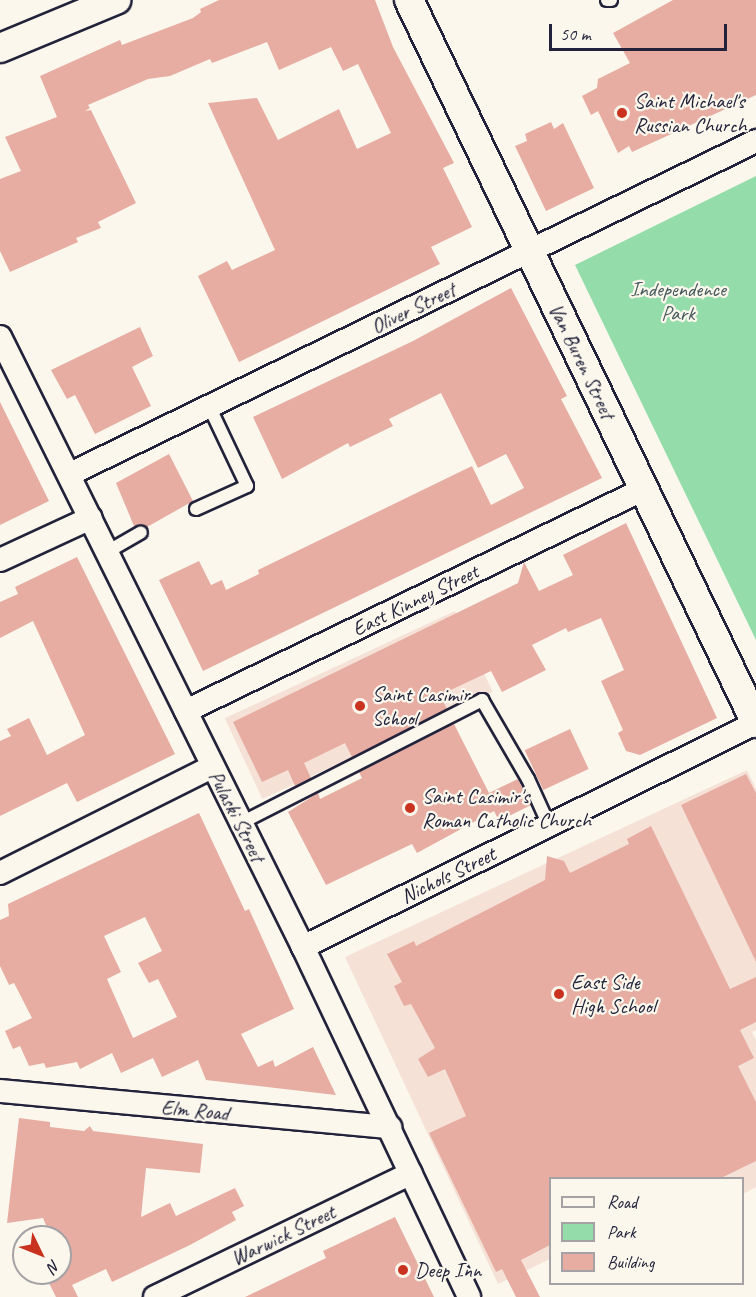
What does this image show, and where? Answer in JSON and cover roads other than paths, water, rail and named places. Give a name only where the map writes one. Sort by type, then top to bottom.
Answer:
[{"type":"street","points":[[0,48],[116,0]]},
{"type":"street","name":"Van Buren Street","points":[[409,0],[756,723]]},
{"type":"street","name":"Oliver Street","points":[[70,474],[756,141]]},
{"type":"street","name":"Pulaski Street","points":[[0,337],[303,947],[469,1297]]},
{"type":"street","name":"East Kinney Street","points":[[186,711],[644,489]]},
{"type":"street","points":[[0,560],[91,518]]},
{"type":"street","name":"Nichols Street","points":[[303,947],[756,723]]},
{"type":"street","points":[[0,873],[212,767]]},
{"type":"street","name":"Elm Road","points":[[0,1090],[390,1127]]},
{"type":"street","name":"Warwick Street","points":[[155,1297],[411,1173]]},
{"type":"lane","points":[[196,509],[247,486],[208,406]]},
{"type":"lane","points":[[107,552],[141,532]]},
{"type":"lane","points":[[241,823],[482,700],[528,779],[549,825]]},
{"type":"place","name":"Saint Michael's Russian Church","points":[[622,113]]},
{"type":"place","name":"Saint Casimir School","points":[[360,706]]},
{"type":"place","name":"Saint Casimir's Roman Catholic Church","points":[[410,808]]},
{"type":"place","name":"East Side High School","points":[[559,994]]},
{"type":"place","name":"Deep Inn","points":[[403,1270]]},
{"type":"park label","name":"Independence Park","points":[[678,301]]}]
